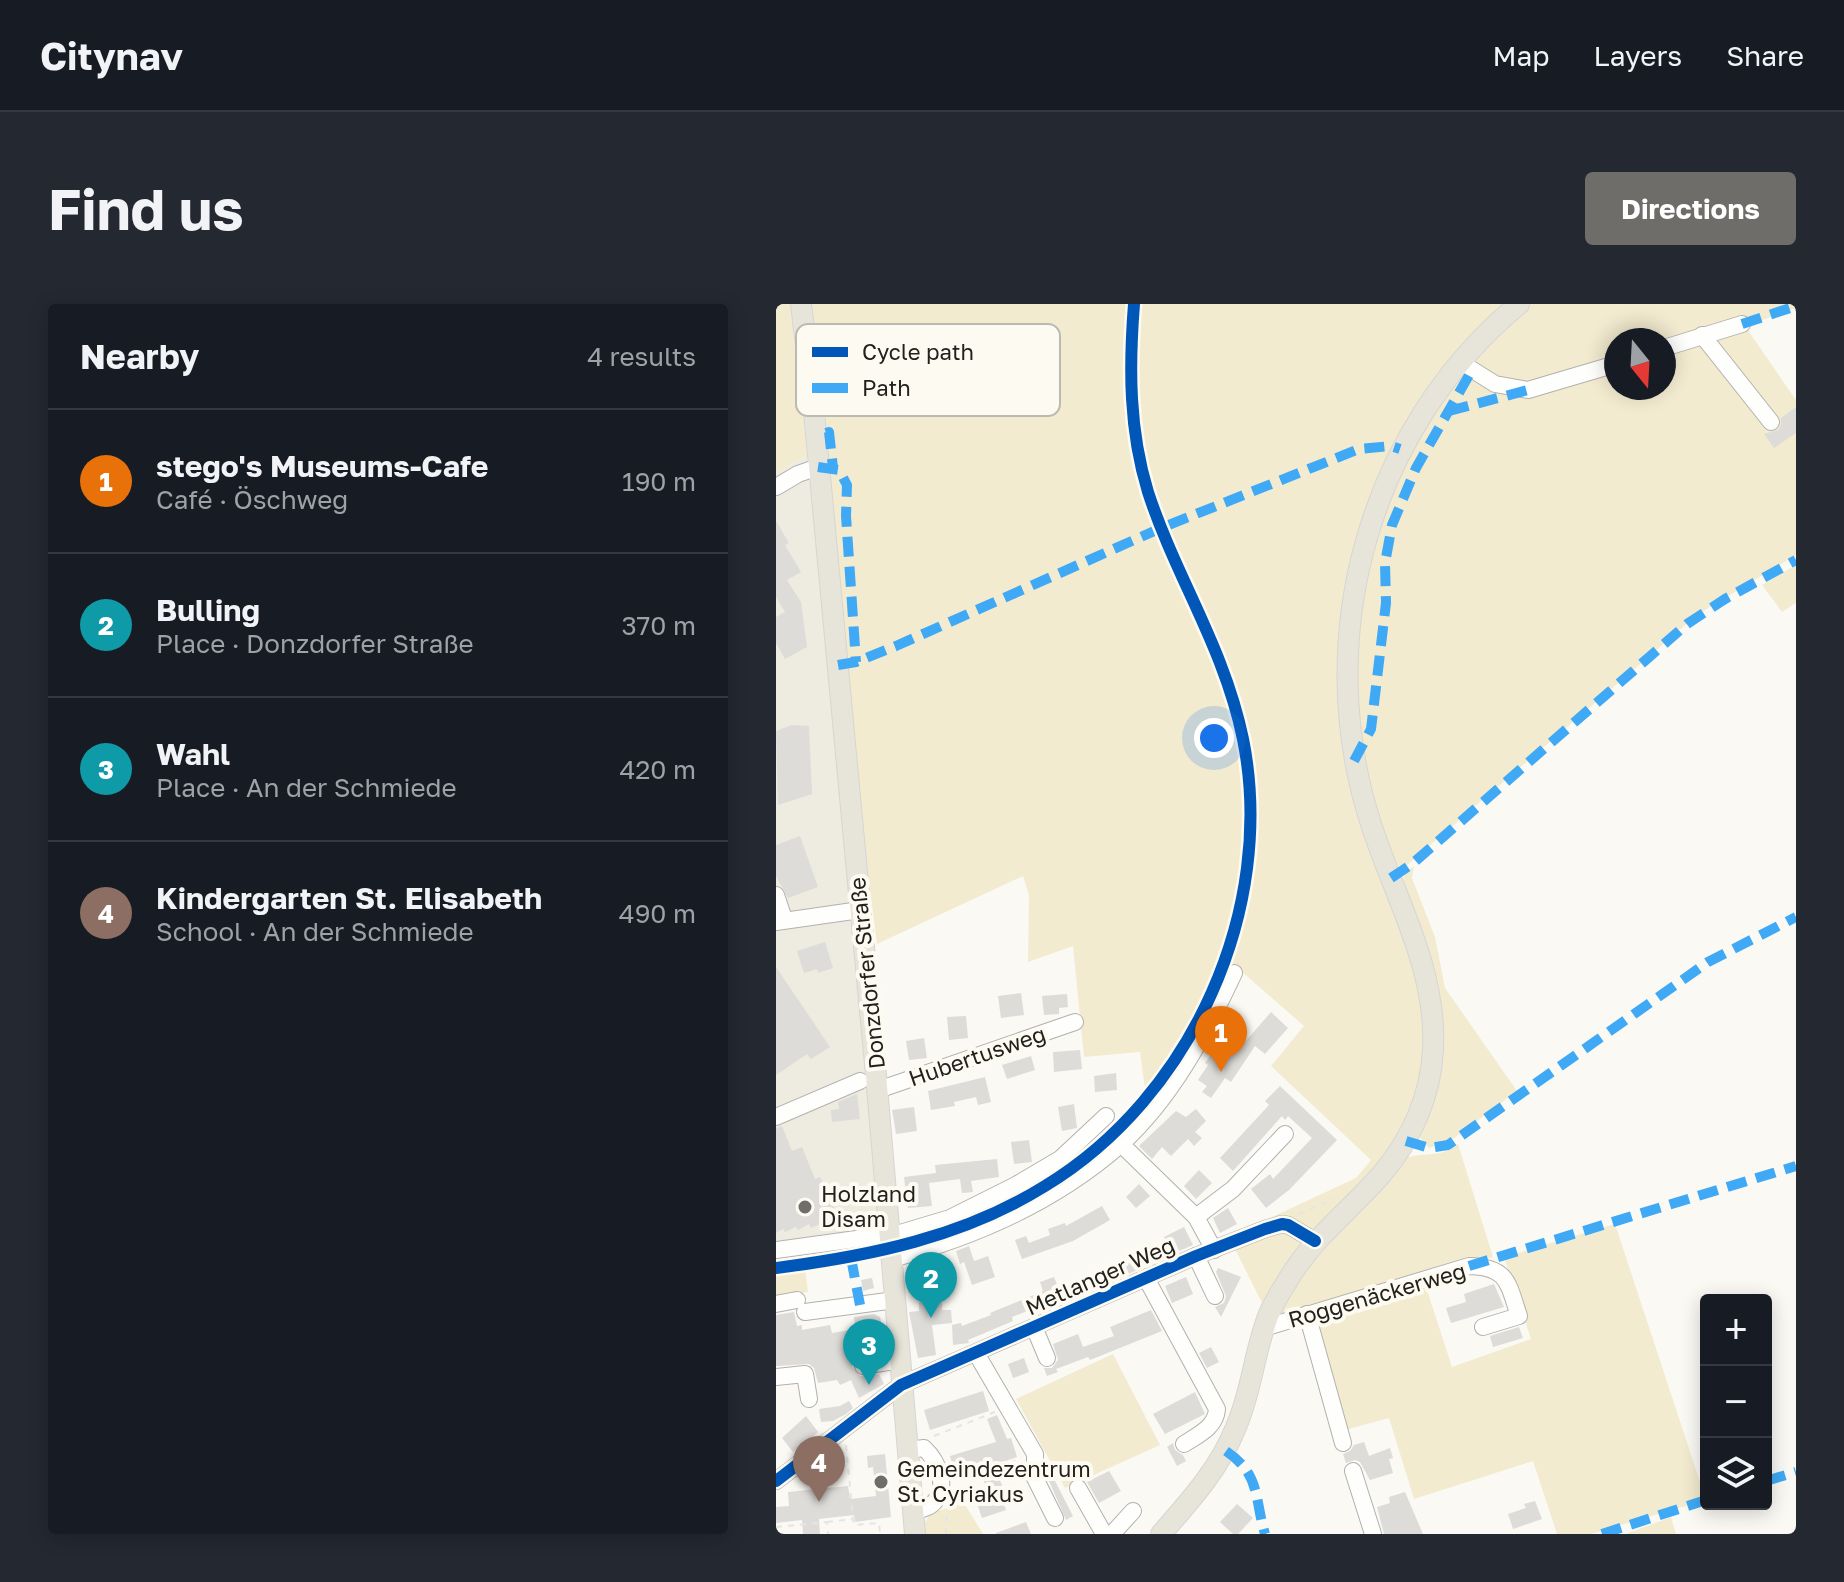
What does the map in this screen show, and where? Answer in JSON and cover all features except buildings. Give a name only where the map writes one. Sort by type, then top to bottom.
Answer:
[{"type":"main road","name":"Donzdorfer Straße","points":[[801,304],[803,324]]},
{"type":"main road","points":[[1161,1534],[1201,1487],[1226,1451],[1250,1390],[1264,1328],[1275,1301],[1315,1241],[1381,1175],[1406,1141],[1420,1110],[1430,1075],[1433,1024],[1428,982],[1360,787],[1346,691],[1351,602],[1373,514],[1400,449],[1460,362],[1519,304]]},
{"type":"main road","name":"Donzdorfer Straße","points":[[814,416],[860,910],[869,1086],[890,1234],[901,1385],[916,1449],[915,1534]]},
{"type":"street","points":[[1676,344],[1742,324]]},
{"type":"street","points":[[1702,335],[1771,422]]},
{"type":"street","points":[[1460,362],[1495,384],[1528,390],[1604,368]]},
{"type":"street","points":[[776,487],[818,467]]},
{"type":"street","points":[[776,895],[780,920],[860,910]]},
{"type":"street","points":[[892,1259],[990,1227],[1022,1213],[1088,1170],[1121,1144],[1174,1081],[1206,1029],[1234,973]]},
{"type":"street","name":"Hubertusweg","points":[[776,1117],[1075,1022]]},
{"type":"street","points":[[776,1250],[890,1234],[950,1218],[1060,1159],[1106,1116]]},
{"type":"street","points":[[1196,1217],[1233,1189],[1285,1134]]},
{"type":"street","points":[[1121,1144],[1196,1217],[1214,1250]]},
{"type":"street","points":[[1282,1224],[1301,1231],[1315,1241]]},
{"type":"street","name":"Metlanger Weg","points":[[776,1481],[901,1385],[1196,1256],[1282,1224]]},
{"type":"street","points":[[1196,1256],[1215,1296]]},
{"type":"street","name":"Roggenäckerweg","points":[[1264,1328],[1469,1266],[1484,1266],[1499,1271],[1507,1280],[1519,1316],[1483,1327]]},
{"type":"street","name":"Metlanger Weg","points":[[1146,1278],[1217,1409],[1217,1416],[1207,1430],[1184,1444]]},
{"type":"street","points":[[776,1304],[801,1306],[895,1300]]},
{"type":"street","points":[[1307,1314],[1343,1443]]},
{"type":"street","points":[[1034,1327],[1047,1358]]},
{"type":"street","points":[[976,1353],[1035,1454],[1035,1478],[1055,1518]]},
{"type":"street","points":[[863,1366],[900,1360]]},
{"type":"street","points":[[776,1377],[805,1374],[809,1399]]},
{"type":"street","points":[[913,1512],[932,1504],[941,1494],[942,1483],[934,1457],[916,1449]]},
{"type":"street","points":[[1353,1471],[1373,1534]]},
{"type":"street","points":[[1078,1488],[1104,1534]]},
{"type":"street","points":[[1112,1534],[1133,1511]]},
{"type":"path","points":[[1282,1224],[1338,1197]]},
{"type":"path","points":[[916,1449],[927,1439],[1009,1406]]},
{"type":"path","points":[[844,1427],[854,1525],[879,1523],[880,1534]]},
{"type":"path","points":[[965,1480],[1035,1454]]},
{"type":"path","points":[[941,1494],[949,1511],[946,1534]]},
{"type":"path","points":[[776,1527],[853,1519]]},
{"type":"path","points":[[827,1522],[828,1534]]},
{"type":"shaded area","points":[[776,304],[1508,304],[1439,380],[1346,592],[1338,669],[1343,731],[1420,970],[1426,1065],[1400,1136],[1263,1305],[1229,1237],[1356,1178],[1371,1160],[1271,1066],[1304,1026],[1233,964],[1187,1047],[1154,1094],[1145,1089],[1140,1052],[1084,1057],[1073,946],[1028,962],[1029,895],[1023,876],[877,944],[857,793],[826,416],[1060,416],[1060,324],[796,324],[796,416],[804,416],[807,455],[776,473]]},
{"type":"shaded area","points":[[1528,304],[1796,304],[1796,308],[1745,326],[1796,400],[1796,555],[1697,615],[1406,866],[1395,865],[1383,836],[1357,732],[1353,662],[1366,565],[1403,459],[1463,369]]},
{"type":"shaded area","points":[[807,455],[885,1231],[776,1246],[776,473]]},
{"type":"shaded area","points":[[1796,565],[1796,603],[1782,612],[1762,585]]},
{"type":"shaded area","points":[[1414,866],[1412,878],[1435,937],[1445,988],[1517,1091],[1450,1141],[1429,1148],[1418,1135],[1439,1002],[1434,971],[1422,933],[1402,885],[1405,873]]},
{"type":"shaded area","points":[[1458,1144],[1493,1257],[1279,1320],[1288,1296],[1315,1253],[1403,1159],[1445,1152]]},
{"type":"shaded area","points":[[1615,1224],[1700,1482],[1700,1502],[1591,1534],[1557,1534],[1533,1461],[1414,1499],[1389,1418],[1334,1433],[1305,1321],[1425,1284],[1452,1367],[1531,1339],[1504,1257]]},
{"type":"shaded area","points":[[805,1268],[808,1292],[776,1297],[776,1272]]},
{"type":"shaded area","points":[[1113,1354],[1160,1445],[1065,1488],[1016,1399]]},
{"type":"shaded area","points":[[964,1503],[983,1534],[924,1534],[923,1525],[931,1513]]},
{"type":"shaded area","points":[[1671,1517],[1676,1534],[1626,1534]]},
{"type":"marked path","points":[[1742,324],[1796,306]]},
{"type":"marked path","points":[[1354,761],[1371,729],[1386,603],[1385,563],[1392,525],[1416,468],[1472,370]]},
{"type":"marked path","points":[[1449,411],[1528,390]]},
{"type":"marked path","points":[[826,433],[829,432],[833,468]]},
{"type":"marked path","points":[[838,665],[856,662],[896,646],[1161,528],[1359,449],[1391,446],[1400,449]]},
{"type":"marked path","points":[[818,467],[839,470],[847,485],[846,516],[856,662]]},
{"type":"marked path","points":[[1391,878],[1412,864],[1687,624],[1796,560]]},
{"type":"marked path","points":[[1406,1141],[1429,1148],[1448,1145],[1708,962],[1796,917]]},
{"type":"marked path","points":[[1469,1266],[1796,1166]]},
{"type":"marked path","points":[[851,1258],[860,1305]]},
{"type":"marked path","points":[[1226,1451],[1251,1478],[1265,1534]]},
{"type":"marked path","points":[[1772,1479],[1796,1472]]},
{"type":"marked path","points":[[1602,1534],[1700,1502]]},
{"type":"cycle path","points":[[776,1268],[915,1242],[982,1219],[1045,1186],[1097,1148],[1143,1102],[1181,1050],[1212,992],[1234,931],[1247,868],[1250,803],[1243,739],[1224,674],[1159,524],[1142,469],[1132,399],[1134,304]]},
{"type":"cycle path","points":[[776,1481],[901,1385],[1265,1229],[1288,1225],[1315,1241]]},
{"type":"place","name":"stego's Museums-Cafe","points":[[1221,1072]]},
{"type":"place","name":"Holzland Disam","points":[[805,1207]]},
{"type":"place","name":"Bulling","points":[[931,1318]]},
{"type":"place","name":"Wahl","points":[[869,1385]]},
{"type":"place","name":"Gemeindezentrum St. Cyriakus","points":[[881,1482]]},
{"type":"place","name":"Kindergarten St. Elisabeth","points":[[819,1502]]}]
